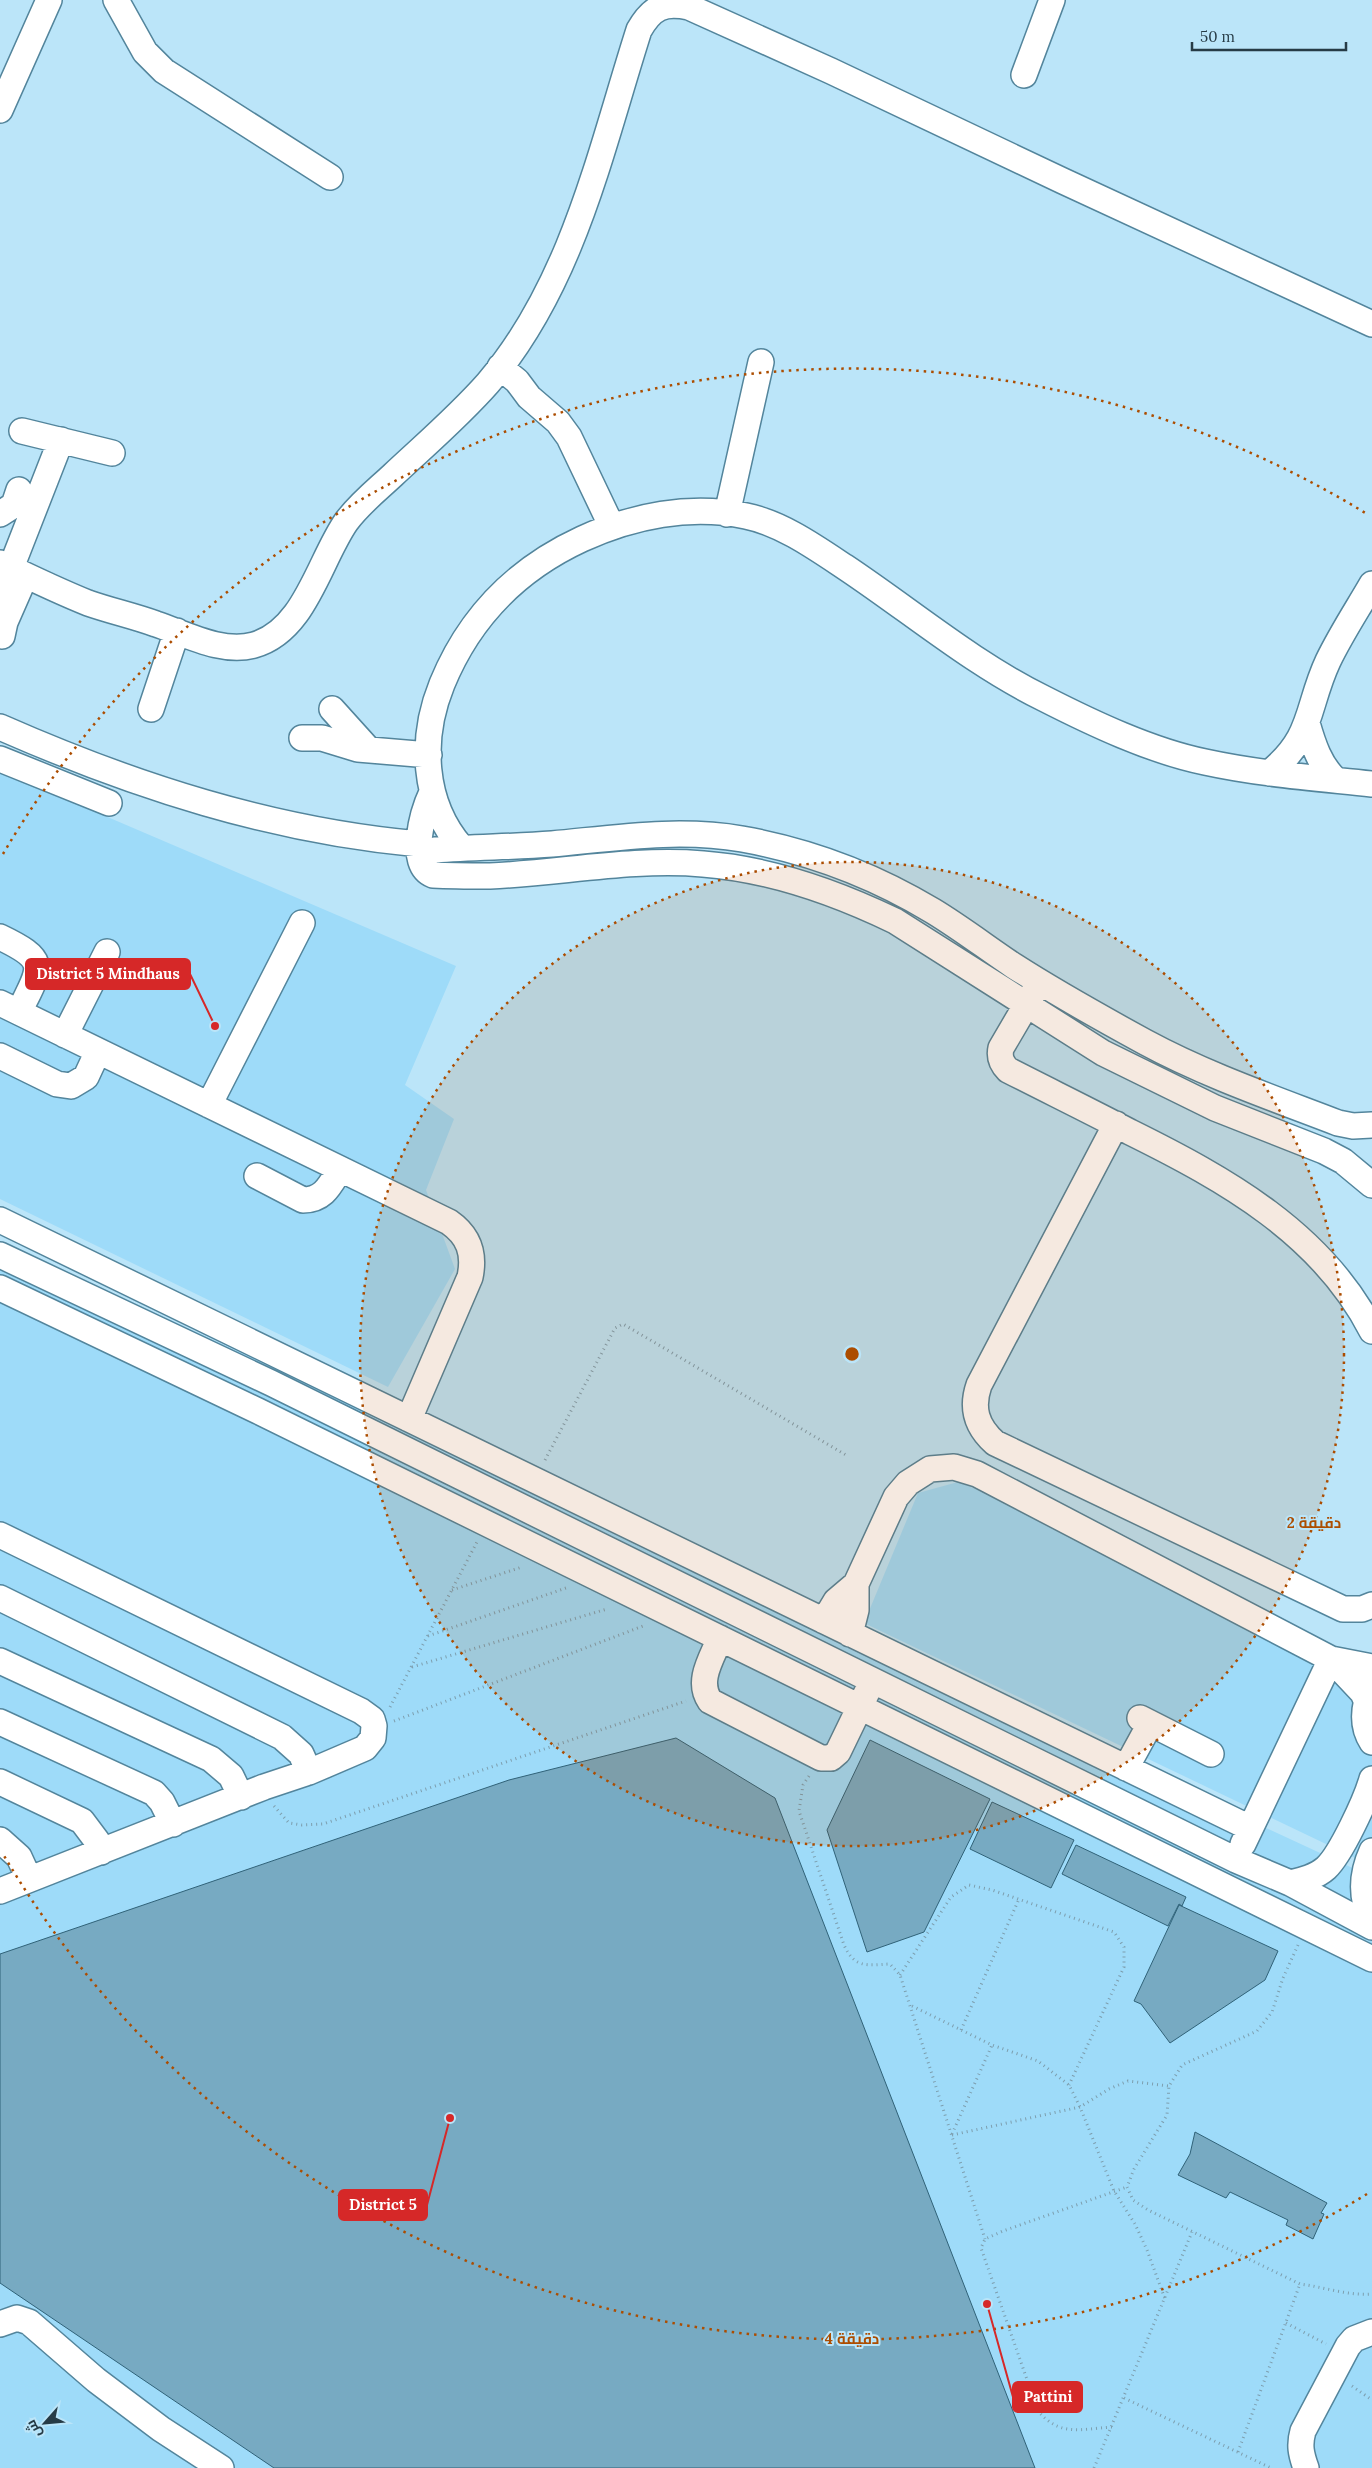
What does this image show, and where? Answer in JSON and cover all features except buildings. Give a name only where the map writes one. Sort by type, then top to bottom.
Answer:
[{"type":"street","points":[[0,110],[49,0]]},
{"type":"street","points":[[116,0],[145,52],[164,71],[330,177]]},
{"type":"street","points":[[1024,75],[1052,0]]},
{"type":"street","points":[[12,569],[90,603],[217,645],[237,647],[260,643],[282,631],[300,606],[347,521],[368,498],[465,407],[494,375],[540,309],[570,246],[639,30],[647,16],[659,7],[674,4],[690,7],[831,71],[1372,324]]},
{"type":"street","points":[[728,514],[762,362]]},
{"type":"street","points":[[494,375],[508,393],[529,397],[558,422],[569,437],[612,527]]},
{"type":"street","points":[[22,431],[112,453]]},
{"type":"street","points":[[0,596],[61,440]]},
{"type":"street","points":[[0,514],[14,505],[19,490]]},
{"type":"street","points":[[462,848],[446,828],[432,792],[429,755],[431,726],[440,691],[462,642],[479,619],[511,584],[556,551],[612,527],[659,515],[688,511],[747,516],[781,528],[892,598],[985,665],[1042,698],[1161,749],[1202,762],[1269,773],[1372,784]]},
{"type":"street","points":[[2,636],[12,569]]},
{"type":"street","points":[[1269,773],[1290,754],[1308,724],[1327,662],[1372,584]]},
{"type":"street","points":[[151,709],[177,631]]},
{"type":"street","points":[[332,709],[369,750]]},
{"type":"street","points":[[1308,724],[1313,744],[1321,760],[1336,780]]},
{"type":"street","points":[[0,727],[139,781],[246,815],[421,853],[462,848],[552,844],[656,834],[698,834],[730,838],[788,850],[865,875],[935,912],[1040,981],[1146,1042],[1193,1066],[1338,1123],[1352,1126],[1372,1125]]},
{"type":"street","points":[[302,738],[322,738],[349,747],[369,750],[429,755]]},
{"type":"street","points":[[0,759],[109,803]]},
{"type":"street","points":[[432,792],[424,808],[420,826],[421,853],[424,868],[433,876],[491,876],[642,863],[700,863],[728,866],[787,880],[861,905],[923,938],[1103,1053],[1163,1084],[1324,1151],[1343,1161],[1372,1185]]},
{"type":"street","points":[[728,866],[730,838]]},
{"type":"street","points":[[210,1105],[302,923]]},
{"type":"street","points":[[0,937],[25,949],[34,959],[36,966],[35,979],[9,1007],[449,1222],[465,1236],[470,1246],[472,1257],[470,1277],[409,1419]]},
{"type":"street","points":[[65,1035],[107,952]]},
{"type":"street","points":[[1040,981],[1001,1048],[1000,1054],[1003,1066],[1198,1166],[1261,1206],[1312,1248],[1332,1270],[1350,1294],[1372,1331]]},
{"type":"street","points":[[0,1056],[57,1084],[71,1086],[86,1077],[98,1051]]},
{"type":"street","points":[[1116,1124],[979,1385],[975,1397],[978,1423],[985,1434],[995,1443],[1343,1609],[1362,1609],[1372,1605]]},
{"type":"street","points":[[257,1176],[303,1200],[309,1200],[326,1192],[340,1169]]},
{"type":"street","points":[[0,1220],[1250,1828]]},
{"type":"street","points":[[0,1255],[271,1382],[661,1577],[1236,1860],[1290,1883],[1372,1927]]},
{"type":"street","points":[[0,1288],[258,1411],[1372,1959]]},
{"type":"street","points":[[258,1411],[271,1382]]},
{"type":"street","points":[[850,1634],[856,1610],[856,1584],[896,1497],[918,1475],[943,1466],[954,1467],[977,1474],[1331,1659],[1372,1667]]},
{"type":"street","points":[[513,1502],[530,1478]]},
{"type":"street","points":[[0,1535],[361,1711],[372,1719],[376,1732],[365,1748],[309,1772],[264,1787],[0,1891]]},
{"type":"street","points":[[661,1577],[675,1549]]},
{"type":"street","points":[[824,1621],[836,1601],[856,1584]]},
{"type":"street","points":[[0,1598],[282,1737],[301,1754],[309,1772]]},
{"type":"street","points":[[720,1638],[703,1680],[705,1695],[716,1705],[821,1758],[831,1758],[838,1752],[872,1680]]},
{"type":"street","points":[[1331,1659],[1363,1693],[1369,1692],[1364,1713],[1365,1726],[1372,1742]]},
{"type":"street","points":[[1236,1860],[1331,1659]]},
{"type":"street","points":[[0,1661],[211,1759],[223,1767],[231,1776],[241,1797]]},
{"type":"street","points":[[0,1722],[154,1793],[166,1808],[173,1824]]},
{"type":"street","points":[[1134,1772],[1151,1724],[1211,1754]]},
{"type":"street","points":[[991,1772],[1003,1744]]},
{"type":"street","points":[[1290,1883],[1314,1876],[1334,1859],[1366,1798],[1372,1779]]},
{"type":"street","points":[[0,1782],[82,1821],[94,1836],[101,1852]]},
{"type":"street","points":[[0,1840],[19,1857],[29,1880]]},
{"type":"street","points":[[1372,1851],[1362,1884],[1365,1902],[1372,1921]]},
{"type":"street","points":[[0,2324],[17,2318],[29,2322],[96,2380],[161,2429],[221,2468]]},
{"type":"street","points":[[1306,2468],[1300,2451],[1301,2436],[1344,2353],[1354,2338],[1372,2332]]},
{"type":"path","points":[[530,1478],[615,1328],[623,1324],[846,1455]]},
{"type":"path","points":[[376,1732],[487,1523]]},
{"type":"path","points":[[452,1590],[528,1565]]},
{"type":"path","points":[[427,1636],[570,1587]]},
{"type":"path","points":[[411,1667],[611,1608]]},
{"type":"path","points":[[376,1732],[645,1626]]},
{"type":"path","points":[[264,1787],[277,1812],[289,1823],[302,1825],[323,1824],[705,1695]]},
{"type":"path","points":[[821,1758],[803,1786],[799,1811],[850,1958],[863,1965],[890,1964],[900,1975],[985,2239],[981,2248],[1038,2410],[1046,2421],[1063,2430],[1112,2427]]},
{"type":"path","points":[[900,1975],[951,1897],[969,1885],[1114,1932],[1124,1947],[1124,1967],[1069,2084]]},
{"type":"path","points":[[961,2030],[1020,1900]]},
{"type":"path","points":[[1306,1927],[1283,1978],[1272,2012],[1257,2031],[1182,2065],[1169,2086],[1167,2115],[1134,2169],[1127,2187],[1133,2200],[1192,2232],[1300,2284],[1327,2287],[1360,2295],[1372,2294]]},
{"type":"path","points":[[911,2006],[992,2045],[1038,2062],[1069,2084],[1080,2106],[1114,2192],[1135,2224],[1147,2250],[1165,2299]]},
{"type":"path","points":[[952,2135],[992,2045]]},
{"type":"path","points":[[952,2135],[1080,2106],[1128,2081],[1169,2086]]},
{"type":"path","points":[[985,2239],[1127,2187]]},
{"type":"path","points":[[1094,2468],[1192,2232]]},
{"type":"path","points":[[1238,2452],[1300,2284]]},
{"type":"path","points":[[1286,2323],[1344,2353]]},
{"type":"path","points":[[1124,2398],[1270,2468]]},
{"type":"shaded area","points":[[0,771],[456,966],[405,1085],[454,1119],[426,1190],[455,1269],[388,1387],[0,1199]]},
{"type":"shaded area","points":[[0,1241],[1372,1877],[1372,2468],[0,2468]]},
{"type":"shaded area","points":[[958,1482],[998,1498],[1311,1663],[1372,1687],[1372,1866],[864,1623],[918,1493]]},
{"type":"place","name":"District 5 Mindhaus","points":[[215,1026]]},
{"type":"place","name":"District 5","points":[[450,2118]]},
{"type":"place","name":"Pattini","points":[[987,2304]]}]
